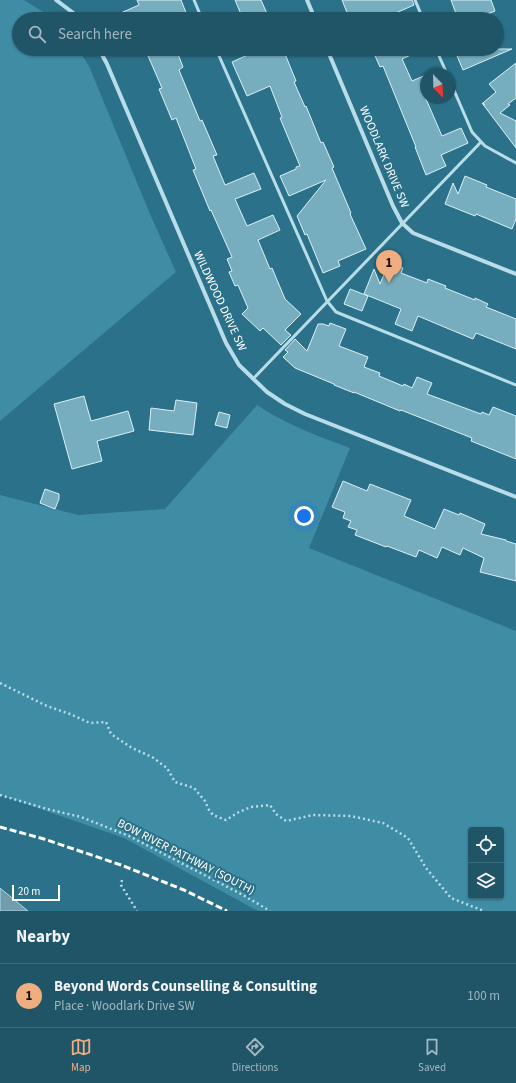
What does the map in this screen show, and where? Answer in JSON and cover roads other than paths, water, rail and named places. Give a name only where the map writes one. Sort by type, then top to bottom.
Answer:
[{"type":"street","points":[[56,0],[72,12]]},
{"type":"street","points":[[307,0],[311,12]]},
{"type":"street","name":"WILDWOOD DRIVE SW","points":[[102,56],[226,343],[240,365],[253,379],[266,392],[305,414],[516,497]]},
{"type":"street","name":"WOODLARK DRIVE SW","points":[[330,56],[390,199],[402,223],[413,234],[516,274]]},
{"type":"lane","points":[[194,0],[199,12]]},
{"type":"lane","points":[[415,0],[420,12]]},
{"type":"lane","points":[[219,56],[327,301],[336,312],[516,385]]},
{"type":"lane","points":[[439,56],[444,68]]},
{"type":"lane","points":[[456,95],[472,132],[485,146],[516,163]]},
{"type":"lane","points":[[253,379],[481,142]]},
{"type":"railway","points":[[0,827],[44,839],[121,865],[184,890],[227,911]]},
{"type":"place","name":"Beyond Words Counselling & Consulting","points":[[389,283]]}]
